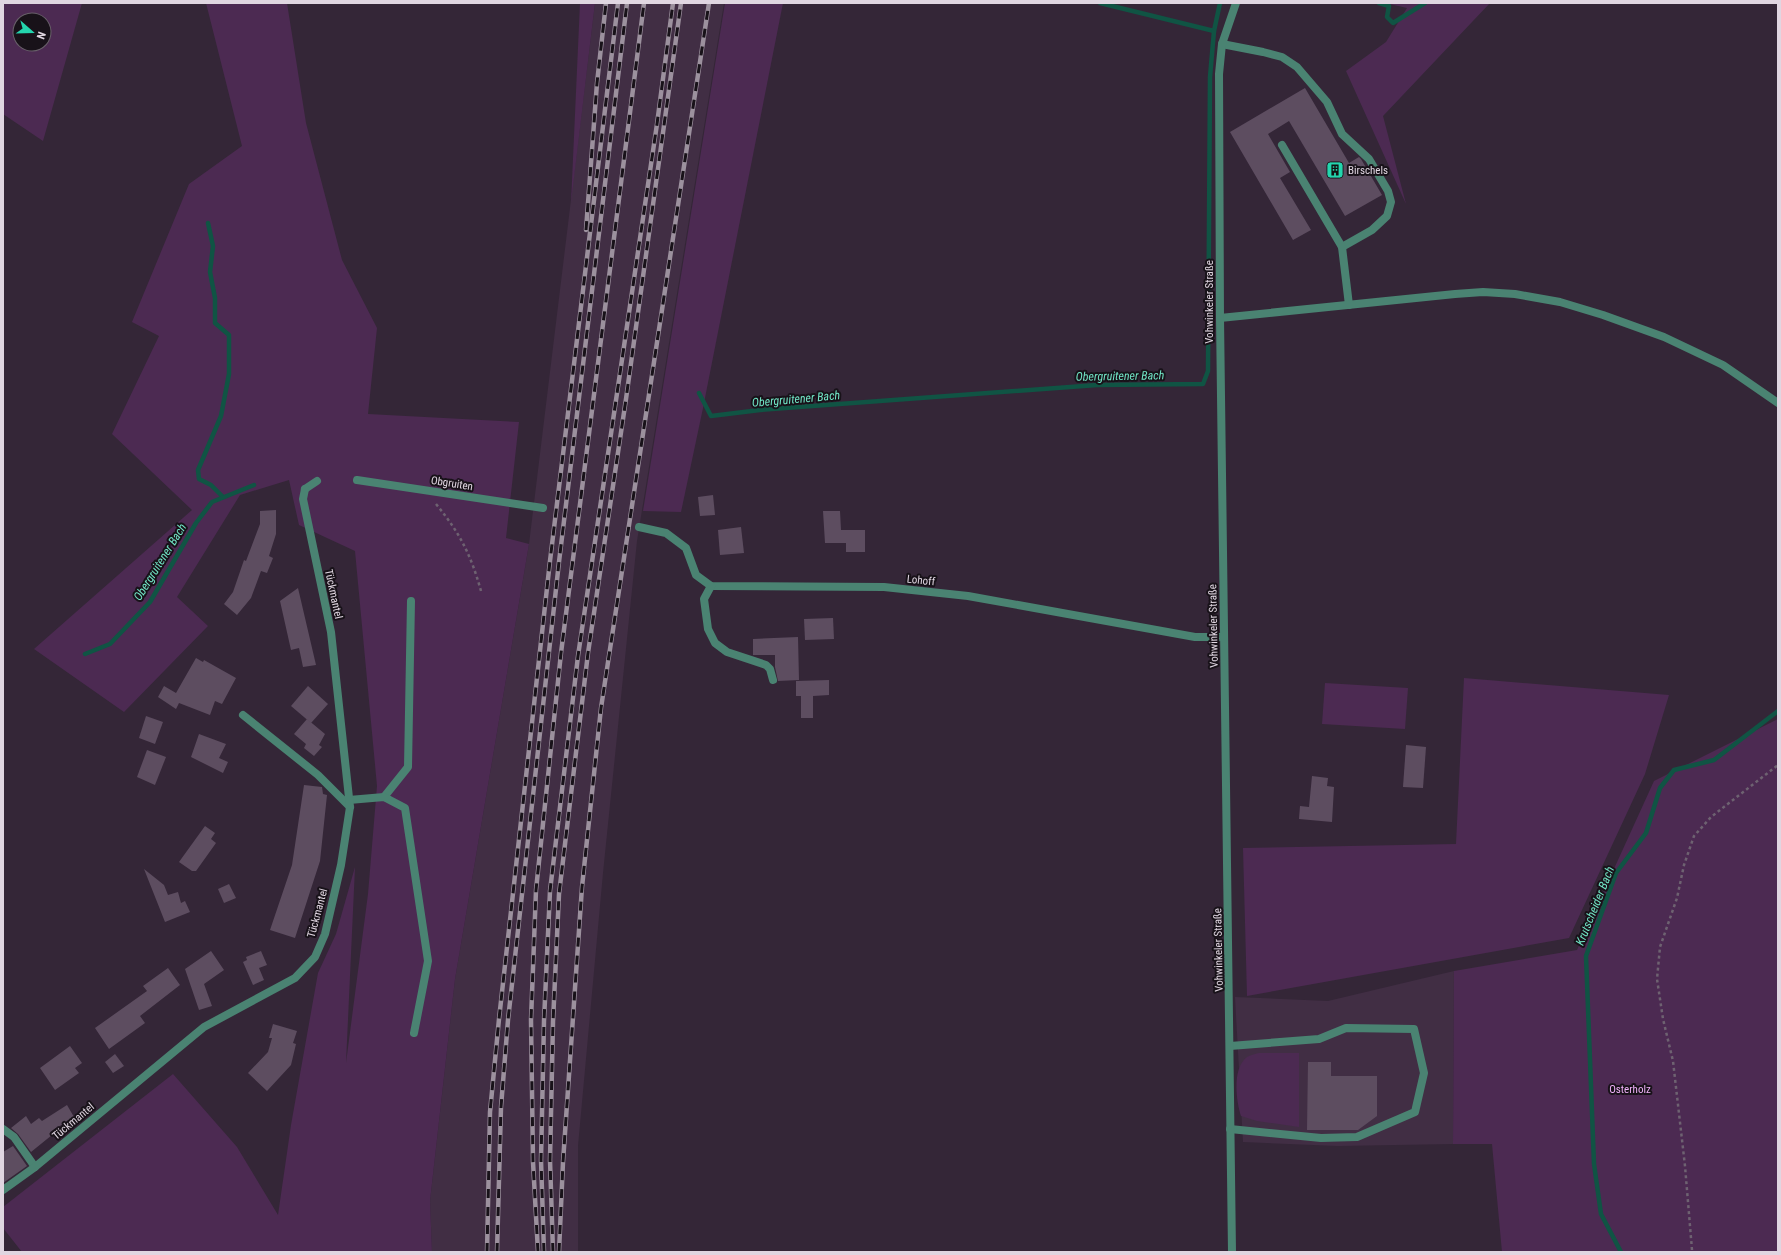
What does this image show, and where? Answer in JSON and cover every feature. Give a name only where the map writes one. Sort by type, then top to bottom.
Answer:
[{"type":"street","name":"Vohwinkeler Straße","points":[[1232,1252],[1220,318],[1219,74],[1222,44],[1236,3]]},
{"type":"street","points":[[1222,44],[1282,57],[1297,67],[1327,102],[1342,134],[1369,159],[1384,185],[1391,202],[1387,216],[1372,230],[1342,247]]},
{"type":"street","points":[[1282,145],[1342,247],[1349,305]]},
{"type":"street","points":[[1220,318],[1483,292],[1514,294],[1560,302],[1603,315],[1664,337],[1723,365],[1778,403]]},
{"type":"street","name":"Obgruiten","points":[[357,480],[425,489],[543,508]]},
{"type":"street","name":"Tückmantel","points":[[3,1190],[35,1167],[204,1027],[295,978],[315,957],[325,934],[341,865],[350,804],[331,632],[303,499],[305,489],[317,481]]},
{"type":"street","points":[[639,527],[666,533],[686,548],[696,575],[711,586],[704,599],[708,630],[715,643],[727,652],[766,665],[770,669],[773,680]]},
{"type":"street","name":"Lohoff","points":[[711,586],[884,587],[968,596],[1195,637],[1224,637]]},
{"type":"street","points":[[384,797],[408,767],[412,601]]},
{"type":"street","points":[[242,716],[318,775],[350,804],[384,797],[405,808],[428,961],[414,1033]]},
{"type":"street","points":[[1230,1046],[1319,1039],[1346,1028],[1414,1029],[1424,1073],[1415,1112],[1357,1137],[1320,1138],[1230,1129]]},
{"type":"street","points":[[3,1129],[14,1137],[35,1167]]},
{"type":"path","points":[[425,489],[463,541],[474,563],[481,591]]},
{"type":"path","points":[[1692,1250],[1673,1061],[1663,1019],[1657,979],[1660,947],[1677,898],[1684,865],[1694,836],[1711,817],[1778,765]]},
{"type":"shaded area","points":[[595,3],[724,3],[637,541],[603,873],[578,1146],[578,1252],[432,1252],[430,1201],[455,979],[529,544]]},
{"type":"shaded area","points":[[1454,971],[1453,1144],[1338,1146],[1243,1142],[1235,997],[1328,1001]]},
{"type":"green space","points":[[3,3],[82,3],[43,141],[3,114]]},
{"type":"green space","points":[[206,3],[287,3],[306,123],[342,260],[377,328],[368,414],[519,422],[506,538],[529,544],[455,979],[430,1201],[432,1252],[22,1252],[3,1228],[3,1207],[173,1074],[237,1147],[278,1215],[291,1125],[318,973],[336,934],[355,867],[346,1063],[368,894],[377,786],[355,551],[299,525],[289,480],[240,495],[177,597],[208,626],[124,712],[34,649],[192,510],[112,434],[159,336],[132,322],[189,184],[242,146]]},
{"type":"green space","points":[[580,3],[595,3],[571,203]]},
{"type":"green space","points":[[725,3],[783,3],[681,512],[643,511]]},
{"type":"green space","points":[[1385,3],[1490,3],[1383,116],[1406,204],[1346,71],[1386,42],[1407,8]]},
{"type":"green space","points":[[1464,678],[1669,695],[1645,774],[1569,938],[1247,996],[1243,848],[1456,844]]},
{"type":"green space","points":[[1325,683],[1408,688],[1405,729],[1322,724]]},
{"type":"green space","name":"Osterholz","points":[[1778,719],[1778,1252],[1502,1252],[1492,1144],[1453,1144],[1454,971],[1577,950],[1654,781]]},
{"type":"green space","points":[[1259,1053],[1299,1053],[1299,1127],[1257,1121],[1241,1116],[1236,1085],[1239,1069],[1242,1062],[1247,1057]]},
{"type":"building","name":"Birschels","points":[[1305,88],[1349,163],[1359,157],[1382,195],[1345,216],[1289,121],[1268,134],[1290,172],[1280,178],[1311,230],[1293,240],[1230,132]]},
{"type":"building","points":[[713,495],[715,515],[700,516],[698,497]]},
{"type":"building","points":[[276,510],[276,534],[269,556],[273,558],[267,573],[261,571],[251,598],[237,615],[224,604],[233,592],[244,560],[246,561],[260,524],[260,511]]},
{"type":"building","points":[[823,511],[840,511],[841,530],[865,530],[865,552],[846,552],[846,543],[825,543]]},
{"type":"building","points":[[741,527],[744,553],[720,555],[718,530]]},
{"type":"building","points":[[298,588],[316,665],[303,667],[299,648],[291,650],[280,601]]},
{"type":"building","points":[[833,618],[834,639],[805,640],[804,619]]},
{"type":"building","points":[[798,637],[799,680],[778,681],[775,667],[775,655],[753,655],[753,639]]},
{"type":"building","points":[[196,658],[203,662],[204,660],[236,678],[222,704],[215,701],[210,715],[179,703],[176,709],[158,697],[164,686],[176,693]]},
{"type":"building","points":[[829,680],[829,695],[813,696],[813,718],[801,718],[801,696],[796,696],[796,681]]},
{"type":"building","points":[[308,686],[328,704],[311,723],[291,706]]},
{"type":"building","points":[[146,716],[163,722],[155,744],[139,738]]},
{"type":"building","points":[[307,719],[325,734],[319,745],[322,747],[314,756],[304,748],[306,744],[294,734]]},
{"type":"building","points":[[199,734],[226,744],[219,758],[228,762],[223,773],[191,757]]},
{"type":"building","points":[[1406,745],[1426,747],[1423,788],[1403,787]]},
{"type":"building","points":[[147,750],[166,757],[155,785],[137,777]]},
{"type":"building","points":[[1312,776],[1328,778],[1327,786],[1334,787],[1332,822],[1299,819],[1300,806],[1309,807]]},
{"type":"building","points":[[304,785],[322,787],[323,794],[327,795],[320,861],[295,938],[270,930],[292,865]]},
{"type":"building","points":[[205,826],[215,833],[211,839],[216,843],[196,871],[192,871],[179,862]]},
{"type":"building","points":[[144,869],[164,885],[168,895],[178,892],[181,903],[185,901],[190,912],[165,922]]},
{"type":"building","points":[[229,884],[236,898],[224,903],[218,889]]},
{"type":"building","points":[[211,951],[224,970],[204,984],[212,1006],[199,1010],[185,969]]},
{"type":"building","points":[[261,951],[267,965],[259,968],[264,980],[253,985],[243,962],[247,960],[246,957]]},
{"type":"building","points":[[168,968],[180,985],[140,1016],[145,1023],[109,1049],[95,1028],[147,991],[143,986]]},
{"type":"building","points":[[273,1024],[297,1031],[293,1043],[296,1044],[291,1065],[267,1091],[248,1073],[268,1052],[272,1038],[269,1038]]},
{"type":"building","points":[[70,1046],[82,1063],[75,1068],[79,1073],[55,1090],[40,1068]]},
{"type":"building","points":[[115,1054],[124,1066],[113,1073],[105,1062]]},
{"type":"building","points":[[1308,1062],[1331,1062],[1331,1076],[1377,1076],[1377,1116],[1358,1130],[1307,1130]]},
{"type":"building","points":[[67,1105],[74,1117],[50,1132],[52,1135],[31,1152],[18,1134],[11,1128],[26,1116],[31,1124],[39,1118],[42,1121]]},
{"type":"building","points":[[13,1146],[27,1166],[3,1183],[3,1152]]},
{"type":"waterway","points":[[1100,3],[1214,31],[1220,3]]},
{"type":"waterway","points":[[1379,3],[1389,6],[1387,17],[1393,23],[1425,3]]},
{"type":"waterway","name":"Obergruitener Bach","points":[[699,393],[711,416],[760,410],[1097,385],[1203,384],[1208,371],[1210,77],[1214,31]]},
{"type":"waterway","points":[[208,223],[213,246],[210,272],[215,298],[215,323],[229,335],[229,374],[221,416],[198,470],[199,479],[211,485],[223,497]]},
{"type":"waterway","name":"Obergruitener Bach","points":[[85,654],[110,644],[150,602],[196,523],[212,502],[254,485]]},
{"type":"waterway","name":"Krutscheider Bach","points":[[1621,1252],[1601,1214],[1594,1164],[1586,956],[1616,873],[1646,833],[1660,788],[1674,770],[1714,760],[1778,711]]},
{"type":"railway","points":[[586,230],[597,83],[606,3]]},
{"type":"railway","points":[[487,1252],[490,1112],[499,1019],[550,561],[618,3]]},
{"type":"railway","points":[[497,1252],[501,1107],[508,1020],[559,562],[627,3]]},
{"type":"railway","points":[[538,1252],[533,1162],[531,1020],[536,890],[561,653],[644,3]]},
{"type":"railway","points":[[544,1252],[541,1160],[544,1021],[550,891],[578,656],[657,124],[673,3]]},
{"type":"railway","points":[[553,1252],[550,1160],[553,1022],[559,894],[588,653],[626,399],[681,3]]},
{"type":"railway","points":[[559,1252],[563,1162],[582,887],[601,708],[709,3]]},
{"type":"place","name":"Birschels","points":[[1335,170]]}]
